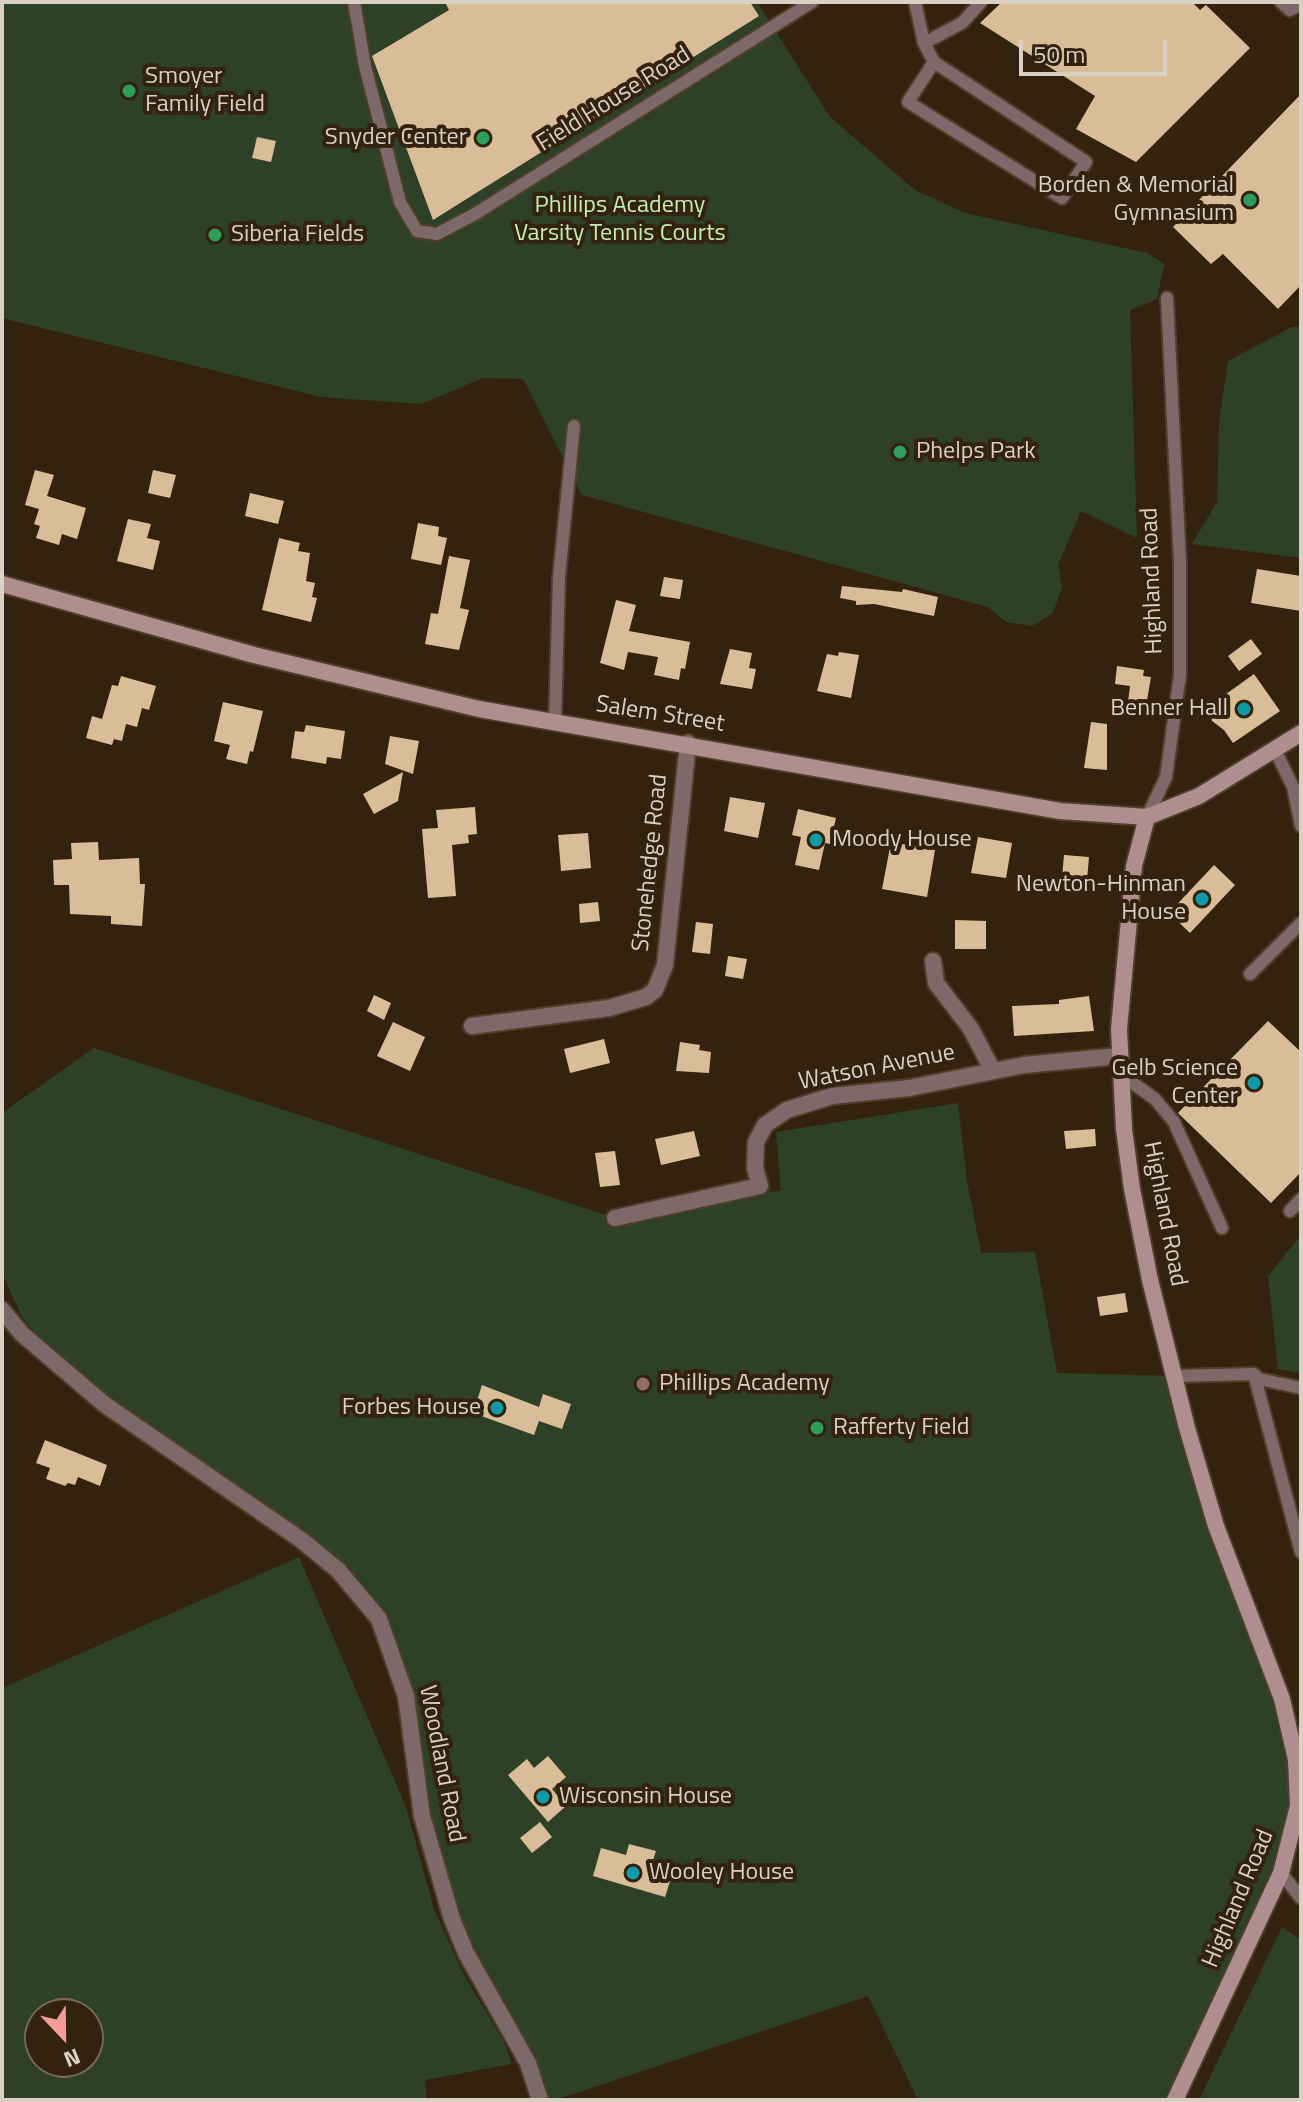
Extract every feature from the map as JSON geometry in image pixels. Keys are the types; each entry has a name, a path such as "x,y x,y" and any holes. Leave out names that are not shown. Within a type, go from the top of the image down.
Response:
{"street":[{"name":"Salem Street","path":"2,584 254,655 479,709 688,743 1060,811 1147,817 1199,796 1276,752 1301,733"},
{"name":"Stonehedge Road","path":"472,1026 609,1008 646,997 655,990 665,965 688,743"},
{"name":"Highland Road","path":"1147,817 1134,866 1118,1056 1132,1189 1174,1376 1216,1526 1296,1736 1298,1806 1281,1873 1175,2100"},
{"path":"933,961 936,983 971,1029 993,1071"},
{"name":"Watson Avenue","path":"615,1218 760,1186 755,1168 756,1142 765,1125 787,1110 832,1096 909,1088 993,1071 1118,1056"},
{"name":"Woodland Road","path":"2,1310 22,1334 104,1404 300,1539 338,1570 379,1619 406,1696 422,1816 452,1919 466,1953 528,2063 540,2100"}],"lane":[{"name":"Field House Road","path":"354,2 365,66 400,202 417,231 437,234 456,226 812,2"},
{"path":"915,2 924,43 934,62 1086,162 1062,198 908,102 934,62"},
{"path":"924,43 962,23 981,2"},
{"path":"1281,2 1290,10 1301,4"},
{"name":"Highland Road","path":"1147,817 1166,777 1180,675 1180,563 1167,298"},
{"path":"555,722 559,577 574,426"},
{"path":"1276,752 1293,787 1301,826"},
{"path":"1250,974 1301,923"},
{"path":"1120,1074 1155,1099 1174,1122 1222,1228"},
{"path":"1290,1211 1301,1199"},
{"path":"1254,1374 1301,1552"},
{"path":"1174,1376 1254,1374 1259,1379 1301,1388"},
{"path":"1281,1873 1301,1898"}],"green space":[{"name":"Phillips Academy Varsity Tennis Courts","path":"2,2 757,2 830,117 915,190 965,213 1147,253 1164,264 1157,299 1130,310 1137,538 1081,511 1058,565 1062,587 1053,613 1032,626 1006,622 988,607 582,495 523,379 483,378 421,404 321,397 2,318"},
{"path":"1292,327 1301,327 1301,558 1192,544 1217,502 1219,423 1228,361"},
{"name":"Phillips Academy","path":"94,1048 615,1218 723,1194 781,1191 776,1132 958,1103 967,1181 981,1253 1035,1252 1057,1373 1174,1376 1296,1760 1294,1831 1175,2100 918,2100 868,1996 555,2100 540,2100 446,1899 406,1696 379,1619 338,1570 73,1378 22,1317 2,1273 2,1113"},
{"path":"1301,1235 1301,1373 1278,1369 1268,1276"},
{"path":"299,1557 406,1807 434,1909 464,1975 504,2042 512,2064 425,2080 427,2100 2,2100 2,1688"},
{"path":"1282,1927 1301,1940 1301,2100 1199,2100"}],"building":[{"name":"Snyder Center","path":"445,2 750,2 759,16 433,220 372,56 449,10"},
{"path":"1002,2 1192,2 1200,10 1206,5 1250,48 1136,162 1076,129 1095,96 980,23"},
{"name":"Borden & Memorial Gymnasium","path":"1301,94 1301,285 1278,309 1223,254 1211,264 1173,227"},
{"path":"257,137 276,141 271,162 252,158"},
{"path":"35,470 54,475 47,496 86,508 77,539 62,534 59,545 36,538 40,526 34,524 39,509 25,505"},
{"path":"153,470 176,475 170,498 148,493"},
{"path":"250,493 284,501 278,524 245,516"},
{"path":"128,519 151,524 147,538 160,541 153,570 117,561"},
{"path":"418,523 439,527 438,536 447,538 441,565 411,559"},
{"path":"279,538 300,543 298,551 310,553 306,581 315,583 312,597 317,598 311,622 262,610"},
{"path":"449,556 470,560 460,608 469,610 459,650 425,644 431,613 438,614"},
{"path":"1257,569 1301,576 1301,611 1251,603"},
{"path":"664,577 683,580 680,599 660,596"},
{"path":"842,586 902,592 903,589 938,597 934,616 874,604 856,605 856,601 840,598"},
{"path":"616,600 636,605 629,631 690,642 685,669 681,668 679,680 654,675 658,657 628,652 624,670 600,663"},
{"path":"1251,639 1262,654 1239,671 1228,656"},
{"path":"730,649 752,653 749,668 756,669 752,689 720,684"},
{"path":"839,652 859,655 851,698 817,691 827,654 838,656"},
{"path":"1117,666 1144,670 1143,676 1151,677 1145,712 1127,710 1130,686 1115,684"},
{"name":"Benner Hall","path":"1254,674 1280,711 1233,743 1224,730 1212,721 1208,707"},
{"path":"121,676 156,686 149,710 142,708 137,727 126,724 122,741 114,739 112,745 86,738 92,716 102,719 112,685 118,686"},
{"path":"223,702 263,711 247,764 226,759 230,745 214,741"},
{"path":"1091,722 1107,724 1107,770 1084,768"},
{"path":"306,725 345,731 341,759 327,757 326,764 291,758 295,731 304,732"},
{"path":"390,736 419,741 413,774 385,764"},
{"path":"403,772 398,801 374,814 363,794"},
{"path":"730,797 765,803 758,838 724,831"},
{"path":"475,807 477,834 468,835 469,843 452,845 456,896 428,898 422,829 438,828 436,810"},
{"name":"Moody House","path":"798,809 836,818 830,844 825,843 819,870 795,865 801,837 792,835"},
{"path":"588,833 591,868 561,871 558,835"},
{"path":"978,837 1012,843 1006,878 971,873"},
{"path":"98,842 99,860 139,858 140,884 145,884 142,926 111,924 111,916 70,914 69,885 54,885 53,860 72,859 71,843"},
{"path":"891,842 935,850 927,897 882,889"},
{"path":"1064,855 1089,857 1086,891 1061,889"},
{"name":"Newton-Hinman House","path":"1214,865 1235,885 1190,933 1169,913"},
{"path":"598,902 600,921 580,923 579,904"},
{"path":"955,920 986,921 986,949 955,949"},
{"path":"696,922 713,924 710,954 692,952"},
{"path":"728,956 747,959 743,979 725,976"},
{"path":"374,995 391,1003 384,1020 367,1011"},
{"path":"1089,996 1094,1031 1014,1036 1012,1006 1059,1004 1059,1000"},
{"name":"Gelb Science Center","path":"1268,1021 1301,1052 1301,1172 1271,1203 1178,1113"},
{"path":"393,1022 425,1037 410,1071 377,1056"},
{"path":"604,1039 610,1063 570,1073 564,1049"},
{"path":"680,1042 700,1045 699,1050 711,1052 709,1073 676,1071"},
{"path":"1095,1129 1096,1146 1066,1149 1064,1131"},
{"path":"694,1131 700,1156 661,1165 655,1139"},
{"path":"615,1151 620,1185 600,1187 595,1153"},
{"path":"1125,1293 1128,1312 1100,1316 1097,1297"},
{"name":"Forbes House","path":"482,1385 539,1407 543,1394 571,1404 562,1429 539,1421 534,1435 473,1413"},
{"path":"45,1440 107,1465 100,1486 78,1477 75,1485 68,1483 65,1486 46,1479 50,1468 36,1463"},
{"name":"Wisconsin House","path":"548,1756 566,1777 552,1789 566,1806 548,1822 508,1775 527,1759 534,1768"},
{"path":"540,1822 552,1837 532,1853 520,1838"},
{"name":"Wooley House","path":"629,1844 656,1851 652,1863 674,1869 665,1897 593,1876 601,1848 626,1855"}],"place":[{"name":"Smoyer Family Field","path":"129,91"},
{"name":"Snyder Center","path":"483,138"},
{"name":"Borden & Memorial Gymnasium","path":"1250,200"},
{"name":"Siberia Fields","path":"215,235"},
{"name":"Phelps Park","path":"900,452"},
{"name":"Benner Hall","path":"1244,709"},
{"name":"Moody House","path":"816,840"},
{"name":"Newton-Hinman House","path":"1202,899"},
{"name":"Gelb Science Center","path":"1254,1083"},
{"name":"Phillips Academy","path":"643,1384"},
{"name":"Forbes House","path":"497,1408"},
{"name":"Rafferty Field","path":"817,1428"},
{"name":"Wisconsin House","path":"543,1797"},
{"name":"Wooley House","path":"633,1873"}]}
